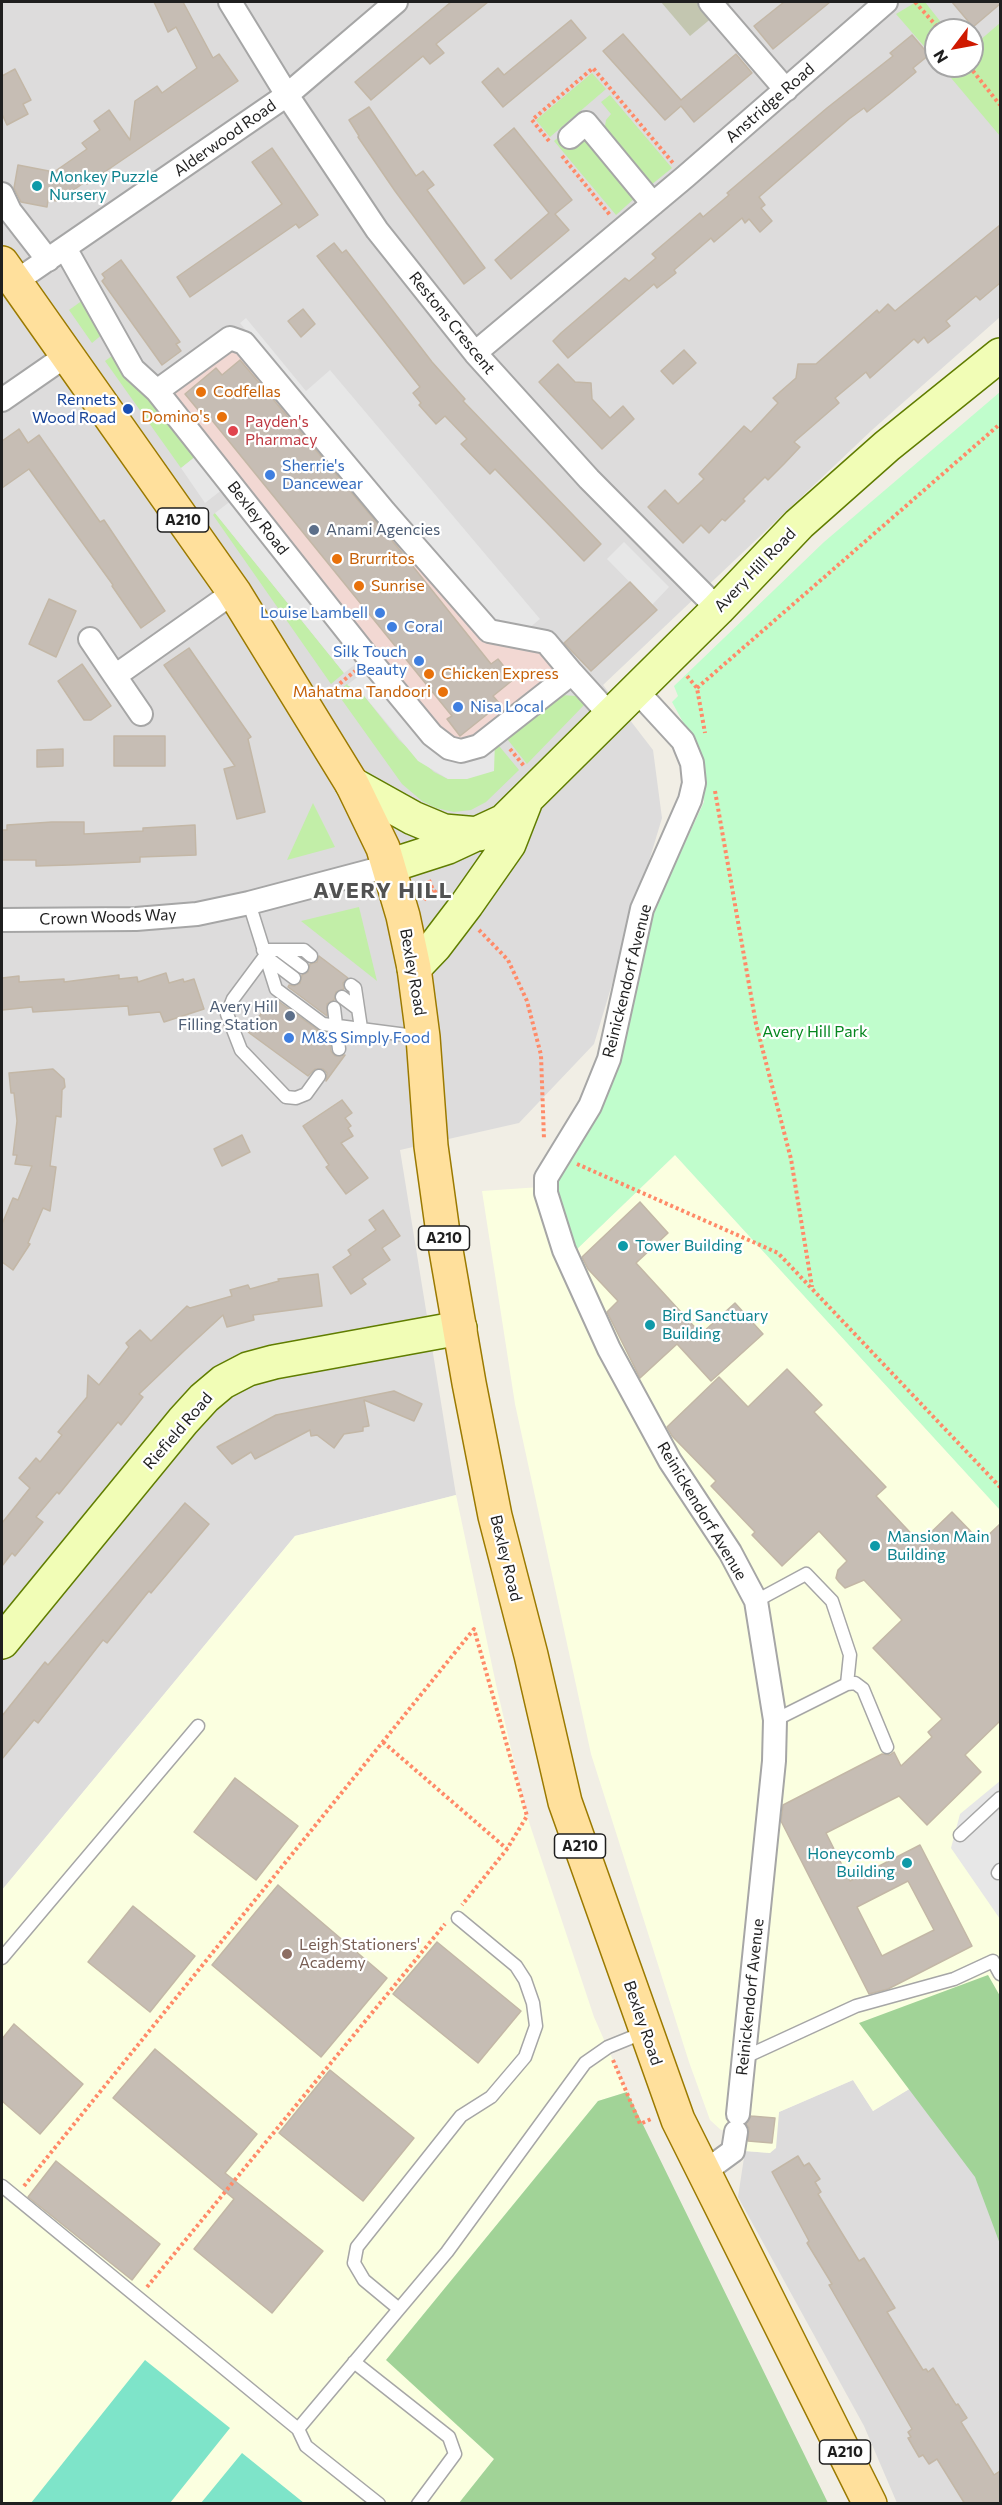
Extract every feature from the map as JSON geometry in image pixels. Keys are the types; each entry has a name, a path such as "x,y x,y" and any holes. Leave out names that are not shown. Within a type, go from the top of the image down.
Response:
{"main road":[{"name":"Bexley Road","path":"8,273 234,592 352,784 376,831 404,862 403,916 414,968 423,1037 431,1146 443,1233 495,1516 531,1655 565,1802 673,2107 703,2173 870,2504"},
{"name":"Avery Hill Road","path":"404,862 479,834 504,821 718,609 799,524 887,446 1000,354"},
{"path":"352,784 413,818 444,831 479,834"},
{"name":"Avery Hill Road","path":"414,968 460,913 509,844 533,794"},
{"name":"Riefield Road","path":"2,1642 183,1421 204,1398 223,1382 248,1369 274,1362 460,1328"}],"street":[{"name":"Restons Crescent","path":"230,2 287,95 377,230 475,353 589,479 718,609"},
{"name":"Alderwood Road","path":"8,273 56,254 287,95 396,2"},
{"path":"710,2 786,90"},
{"name":"Anstridge Road","path":"475,353 653,204 886,2"},
{"path":"585,124 653,204"},
{"name":"Bexley Road","path":"2,194 10,211 56,254 133,369 157,391 432,735 449,748 462,751 479,746 572,672"},
{"path":"157,391 230,338 244,343 385,512 489,631 546,642 610,715"},
{"path":"2,400 67,355"},
{"path":"115,676 234,592"},
{"path":"90,639 141,714"},
{"name":"Reinickendorf Avenue","path":"636,690 683,741 692,763 694,783 690,800 642,909 609,1059 590,1106 546,1178 546,1193 564,1250 609,1349 670,1461 730,1552 756,1601 775,1720 774,1761 733,2151 703,2173"},
{"name":"Crown Woods Way","path":"2,920 136,919 196,914 249,903 404,862"}],"lane":[{"path":"249,903 276,989 323,1024 423,1037"},
{"path":"279,950 302,967"},
{"path":"311,956 304,950 279,950 264,953 233,999 227,1014 241,1050 286,1098 296,1098 306,1094 319,1076"},
{"path":"264,953 294,978"},
{"path":"351,985 355,988 361,1028"},
{"path":"342,997 358,1009"},
{"path":"334,1008 339,1049"},
{"path":"756,1601 806,1574 832,1601 850,1655 847,1684"},
{"path":"775,1720 847,1684 855,1683 863,1689 887,1747"},
{"path":"2,1958 198,1726"},
{"path":"960,1835 1000,1798"},
{"path":"399,2309 364,2280 354,2263 357,2247 462,2116 490,2097 525,2057 536,2026 533,2003 525,1980 516,1966 453,1918"},
{"path":"743,2058 856,2006 954,1979 997,1960 1000,1974"},
{"path":"298,2429 447,2252 585,2063 608,2047 646,2032"},
{"path":"2,2186 298,2429 306,2446 379,2504"},
{"path":"354,2362 449,2437 455,2454 418,2504"}],"path":[{"path":"915,2 929,18"},
{"path":"979,78 1000,105"},
{"path":"705,734 697,688 1000,424"},
{"path":"307,710 370,660"},
{"path":"496,732 533,794"},
{"path":"713,780 756,1023 792,1159 812,1287"},
{"path":"404,862 508,960 527,1001 541,1055 546,1178"},
{"path":"560,1156 778,1253 1000,1486"},
{"path":"15,2198 474,1629 527,1816 507,1849 453,1918 139,2297"},
{"path":"383,1742 507,1849"},
{"path":"606,2063 612,2059 640,2124 650,2120"}],"shaded area":[{"path":"2,2 1000,2 1000,317 872,430 603,685 653,750 662,818 594,1044 519,1123 400,1150 456,1495 295,1536 2,1890"},
{"path":"661,2 731,2 690,36"},
{"path":"246,318 306,391 330,370 540,619 528,629 494,626 387,508 240,323"},
{"path":"245,330 485,634 546,642 572,673 496,732 449,748 157,391"},
{"path":"196,456 223,489 205,503 181,468"},
{"path":"232,500 361,660 344,673 215,513"},
{"path":"624,542 669,587 652,605 607,559"},
{"path":"368,669 425,740 495,741 494,771 467,779 448,779 418,761 361,692 347,685"},
{"path":"675,1155 1000,1510 1000,2182 936,2073 873,2111 853,2080 779,2112 776,2148 770,2153 745,2151 747,2133 721,2130 710,2120 689,2062 591,1754 515,1404 482,1191 555,1186 576,1250"},
{"name":"Leigh Stationers' Academy","path":"456,1495 497,1689 527,1816 594,2017 627,2092 598,2101 387,2359 494,2459 459,2503 2,2504 2,1890 295,1536"},
{"path":"1000,1781 1000,1919 951,1848 960,1814"},
{"path":"936,2072 1000,2182 1000,2503 897,2503 864,2426 738,2197 745,2151 770,2153 779,2112 853,2080 873,2111"}],"green space":[{"path":"916,2 925,2 938,18 924,18 924,46 896,14"},
{"path":"1000,23 1000,136 951,78 984,78 984,37"},
{"path":"592,73 606,89 550,137 536,120"},
{"path":"610,95 672,168 651,185 604,132 606,120 611,114 601,102"},
{"path":"562,134 587,140 636,197 616,215 554,141"},
{"path":"83,300 104,333 92,343 69,310"},
{"path":"116,353 196,456 181,468 105,361"},
{"name":"Avery Hill Park","path":"1000,392 1000,1510 675,1155 575,1251 555,1186 650,918 704,802 696,746 672,702 678,696 674,686 824,542"},
{"path":"215,513 344,673 331,684 213,515"},
{"path":"347,684 361,692 399,740 434,772 448,779 467,779 495,741 519,770 486,802 471,810 454,812 436,808 422,801 402,784 337,693"},
{"path":"562,695 576,696 585,704 527,764 504,735 551,698"},
{"path":"313,803 335,847 287,860"},
{"path":"359,907 377,981 301,921"},
{"path":"988,1975 1000,1996 1000,2244 975,2177 859,2023"},
{"path":"627,2092 828,2503 459,2503 494,2459 386,2360 598,2101"},
{"path":"145,2360 230,2428 170,2503 31,2503"},
{"path":"242,2453 304,2503 201,2503"}],"building":[{"path":"154,2 183,2 213,58 219,54 238,81 87,184 85,182 58,201 48,200 47,207 21,202 14,188 18,165 54,172 87,149 82,143 100,130 94,121 109,110 130,140 135,101 157,86 162,93 197,68 176,27 168,32"},
{"path":"451,2 488,2 436,44 444,53 430,64 423,56 371,100 355,82"},
{"path":"784,2 830,2 773,49 754,26"},
{"path":"952,2 1000,2 984,18 965,18"},
{"path":"571,20 586,38 503,107 482,82 498,68 504,75"},
{"path":"623,34 681,100 736,54 752,73 694,122 681,106 665,120 603,51"},
{"path":"912,35 924,49 924,59 913,68 916,72 867,112 864,108 849,119 759,197 765,205 761,208 772,221 760,232 749,219 745,223 742,218 714,242 711,238 674,270 676,273 657,288 654,284 568,358 553,341 561,333 625,278 629,281 656,258 652,254 700,213 703,217 729,195 727,193 827,108 893,56 890,53"},
{"path":"15,69 31,100 23,104 28,114 7,125 2,114 2,76"},
{"path":"369,107 416,176 423,171 434,185 427,190 485,268 464,284 358,137 349,120"},
{"path":"514,128 572,200 555,214 569,230 511,279 495,260 549,213 494,145"},
{"path":"272,148 318,215 299,228 296,224 190,297 177,277 282,204 252,162"},
{"path":"1000,225 1000,283 980,300 976,296 946,321 950,326 928,343 924,337 918,343 914,339 870,378 866,372 835,398 839,403 794,442 800,447 768,480 765,477 725,521 722,519 709,533 701,525 683,543 648,507 665,490 678,504 704,479 699,474 744,426 751,432 778,403 773,398 796,378 798,364 816,364 877,310 879,313 888,304 895,311"},
{"path":"334,243 342,253 346,250 432,362 465,399 463,401 601,544 584,561 495,469 490,474 461,444 467,439 445,416 436,424 419,405 421,403 413,393 420,387 317,256"},
{"path":"121,260 180,342 176,344 181,351 162,365 102,281 105,278 102,274"},
{"path":"303,309 315,324 301,337 288,321"},
{"path":"684,350 696,363 673,384 661,371"},
{"path":"240,360 399,549 491,664 498,659 514,679 493,696 500,704 460,736 447,719 452,716 202,408 199,411 185,394 216,368 222,375"},
{"path":"558,364 575,382 591,383 592,399 610,418 623,406 634,419 602,449 539,382"},
{"path":"19,429 28,443 39,435 100,522 104,520 165,611 141,628 113,585 29,469 2,488 2,441"},
{"path":"630,582 657,610 591,671 564,643"},
{"path":"49,599 76,611 56,657 29,644"},
{"path":"189,648 251,737 248,739 265,812 237,819 224,769 235,766 164,665"},
{"path":"82,664 111,706 91,720 84,720 58,681"},
{"path":"114,736 165,736 165,766 114,766"},
{"path":"63,749 63,766 37,767 37,750"},
{"path":"84,822 84,834 195,825 196,855 140,857 140,862 36,866 36,860 2,860 2,830 7,830 7,825"},
{"path":"319,956 348,978 343,983 344,989 336,992 334,1000 327,1004 327,1016 288,987 300,983 302,975 308,972 310,964 317,962"},
{"path":"166,973 169,983 194,979 204,1009 164,1022 160,1012 129,1015 128,1006 33,1012 32,1007 2,1010 2,978 19,976 19,982 64,979 64,982 119,975 119,979 137,977 138,982"},
{"name":"M&S Simply Food","path":"271,1000 275,1004 278,1001 318,1030 316,1033 330,1043 331,1051 335,1056 345,1055 326,1081 327,1073 323,1069 315,1069 308,1076 248,1032"},
{"path":"53,1069 64,1079 65,1087 62,1090 61,1117 56,1116 50,1166 56,1167 50,1211 43,1208 28,1243 30,1244 13,1270 2,1262 2,1224 13,1198 18,1200 32,1166 15,1164 17,1155 13,1155 17,1121 9,1073"},
{"path":"342,1100 352,1113 345,1118 351,1126 348,1128 353,1136 341,1143 368,1178 346,1194 326,1167 329,1165 303,1126"},
{"path":"242,1135 250,1152 222,1166 214,1149"},
{"name":"Bird Sanctuary Building","path":"640,1202 668,1233 636,1263 701,1334 735,1303 763,1334 711,1381 677,1344 640,1378 607,1312 618,1301 588,1269 582,1257"},
{"path":"383,1210 400,1236 382,1248 390,1260 362,1279 366,1284 351,1294 333,1267 351,1255 348,1250 376,1230 369,1220"},
{"path":"318,1274 322,1306 253,1315 254,1320 227,1327 223,1315 185,1350 139,1394 143,1397 121,1425 118,1422 59,1494 57,1492 36,1517 43,1522 15,1556 12,1553 2,1566 2,1523 30,1488 19,1478 36,1458 40,1462 62,1435 58,1432 87,1397 88,1375 99,1385 129,1347 126,1343 140,1330 151,1341 187,1306 190,1308 232,1296 230,1290 248,1285 250,1289 279,1281 278,1279"},
{"path":"787,1369 822,1405 814,1412 886,1487 876,1496 920,1543 952,1512 981,1542 1000,1524 1000,1721 965,1755 981,1772 927,1825 899,1796 826,1833 850,1881 920,1845 972,1946 888,1989 869,1994 781,1821 783,1805 882,1754 890,1755 894,1752 901,1766 932,1737 928,1732 942,1719 873,1648 902,1620 864,1580 845,1588 839,1582 836,1578 838,1570 847,1561 819,1531 782,1566 752,1535 755,1532 711,1486 716,1481 672,1436 667,1427 719,1377 748,1407","holes":["908,1881 934,1930 882,1956 857,1907"]},
{"path":"394,1391 422,1404 414,1421 364,1400 369,1426 363,1427 363,1431 344,1434 334,1448 317,1435 311,1436 310,1430 255,1459 251,1452 232,1464 217,1447 276,1415"},
{"path":"185,1503 209,1524 151,1593 149,1591 107,1643 103,1640 38,1723 34,1720 2,1759 2,1716 45,1662 48,1665"},
{"path":"235,1778 298,1826 256,1880 194,1832"},
{"path":"278,1885 387,1978 321,2057 212,1965"},
{"path":"133,1906 195,1956 150,2012 88,1962"},
{"path":"437,1942 521,2011 478,2063 393,1994"},
{"path":"14,2024 83,2084 40,2134 2,2101 2,2039"},
{"path":"155,2049 257,2134 225,2173 323,2251 272,2313 194,2249 234,2199 113,2098"},
{"path":"330,2070 414,2138 363,2201 279,2133"},
{"path":"751,2116 775,2118 772,2143 748,2141 749,2128 746,2124"},
{"path":"798,2156 804,2166 809,2163 820,2179 815,2182 821,2192 818,2194 859,2261 864,2258 895,2308 887,2312 923,2370 926,2369 928,2372 933,2368 967,2418 961,2422 994,2475 1000,2471 1000,2504 965,2504 937,2459 929,2464 923,2455 919,2457 908,2438 911,2437 908,2432 912,2429 829,2285 832,2284 807,2243 809,2241 772,2172"},
{"path":"56,2161 160,2244 132,2280 28,2197"}],"place":[{"name":"Monkey Puzzle Nursery","path":"37,186"},
{"name":"Codfellas","path":"201,392"},
{"name":"Rennets Wood Road","path":"128,409"},
{"name":"Domino's","path":"222,417"},
{"name":"Payden's Pharmacy","path":"233,431"},
{"name":"Sherrie's Dancewear","path":"270,475"},
{"name":"Anami Agencies","path":"314,530"},
{"name":"Brurritos","path":"337,559"},
{"name":"Sunrise","path":"359,586"},
{"name":"Louise Lambell","path":"380,613"},
{"name":"Coral","path":"392,627"},
{"name":"Silk Touch Beauty","path":"419,661"},
{"name":"Chicken Express","path":"429,674"},
{"name":"Mahatma Tandoori","path":"443,692"},
{"name":"Nisa Local","path":"458,707"},
{"name":"Avery Hill Filling Station","path":"290,1016"},
{"name":"M&S Simply Food","path":"289,1038"},
{"name":"Tower Building","path":"623,1246"},
{"name":"Bird Sanctuary Building","path":"650,1325"},
{"name":"Mansion Main Building","path":"875,1546"},
{"name":"Honeycomb Building","path":"907,1863"},
{"name":"Leigh Stationers' Academy","path":"287,1954"}],"district":[{"name":"AVERY HILL","path":"383,891"}]}
